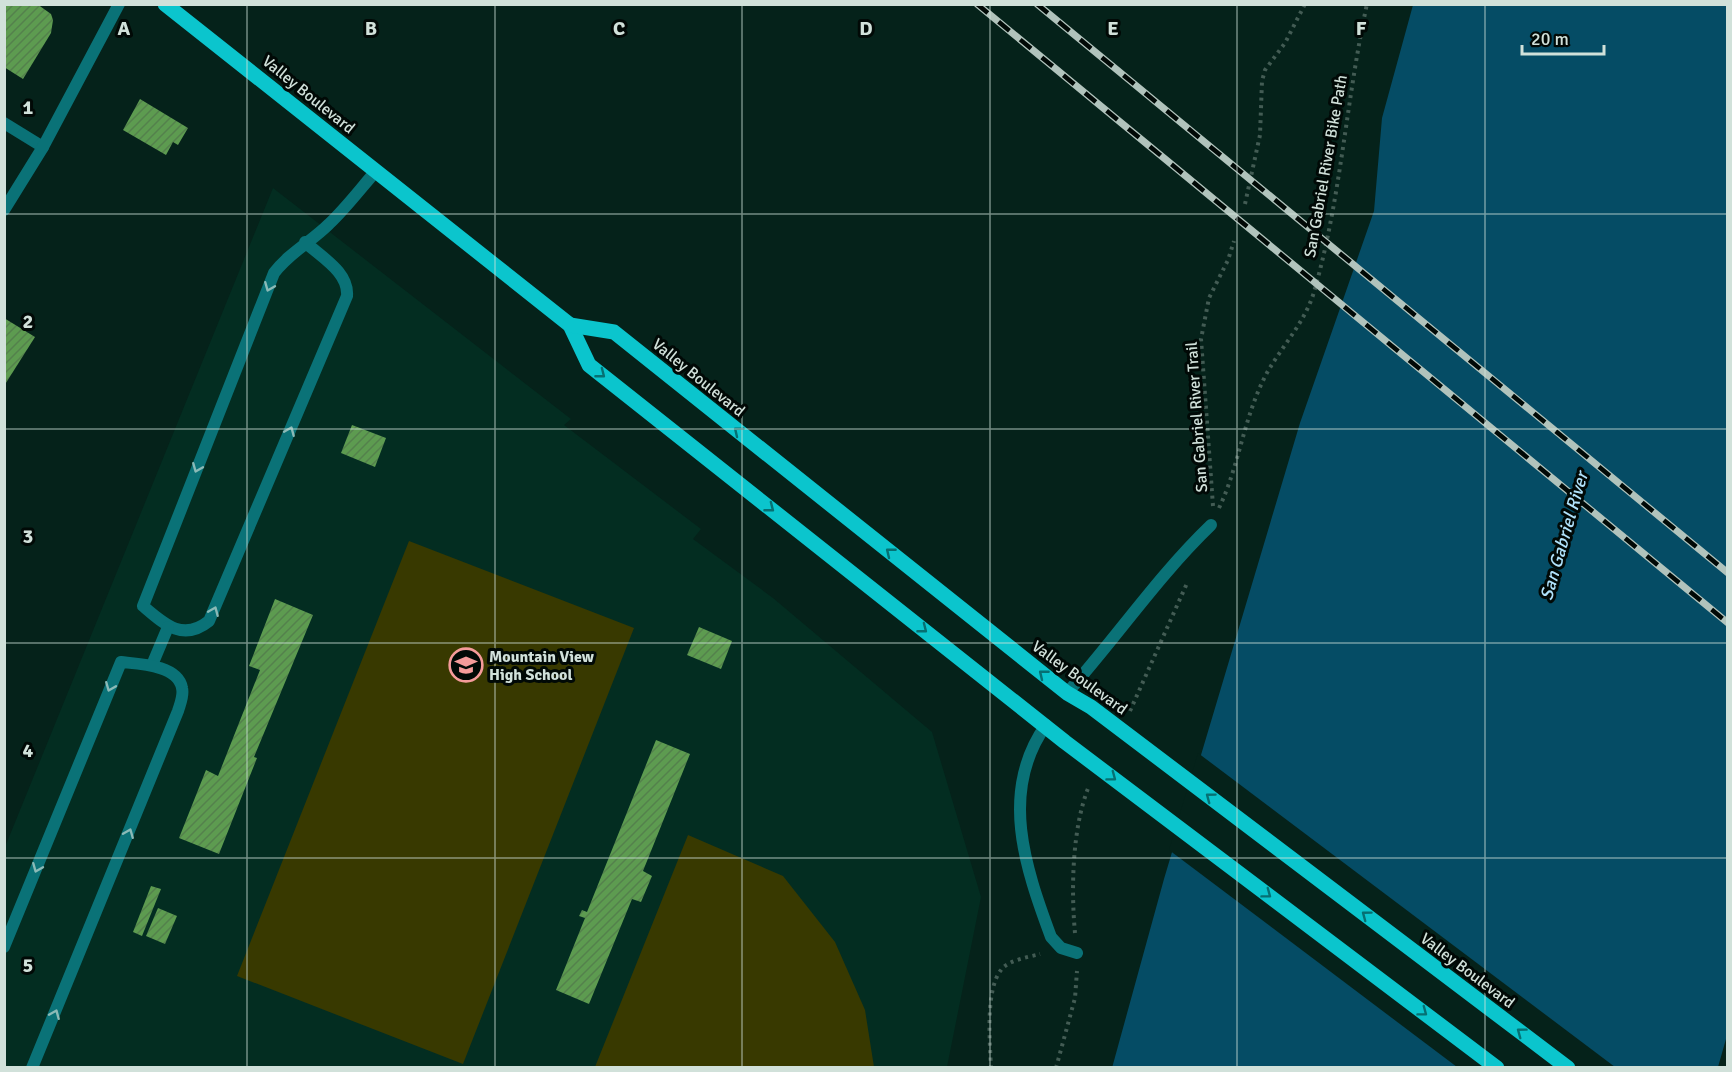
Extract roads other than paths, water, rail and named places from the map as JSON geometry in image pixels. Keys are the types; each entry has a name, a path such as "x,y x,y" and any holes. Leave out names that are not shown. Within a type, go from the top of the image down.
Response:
{"main road":[{"name":"Valley Boulevard","path":"165,4 570,326 589,365 1065,742 1497,1068"},
{"name":"Valley Boulevard","path":"570,326 614,332 1067,693 1091,707 1568,1068"}],"street":[{"path":"4,210 43,147 119,4"},
{"path":"4,123 43,147"},
{"path":"304,242 339,272 348,284 347,296 209,621 199,630 189,631 168,627 143,606 274,273 286,256 304,242 329,225 376,171"},
{"path":"1067,693 1104,652 1187,548 1211,525"},
{"path":"152,665 168,627"},
{"path":"4,947 121,662 152,665 170,674 182,685 183,692 178,711 32,1068"},
{"path":"1046,725 1026,758 1018,812 1026,858 1047,927 1054,943 1077,953"}],"water":[{"name":"San Gabriel River","path":"1413,5 1727,5 1728,1032 1718,1067 1112,1068 1164,879 1300,423 1374,211 1382,118"}],"railway":[{"path":"977,4 1728,623"},
{"path":"1037,4 1728,573"}],"place":[{"name":"Mountain View High School","path":"466,665"}]}
